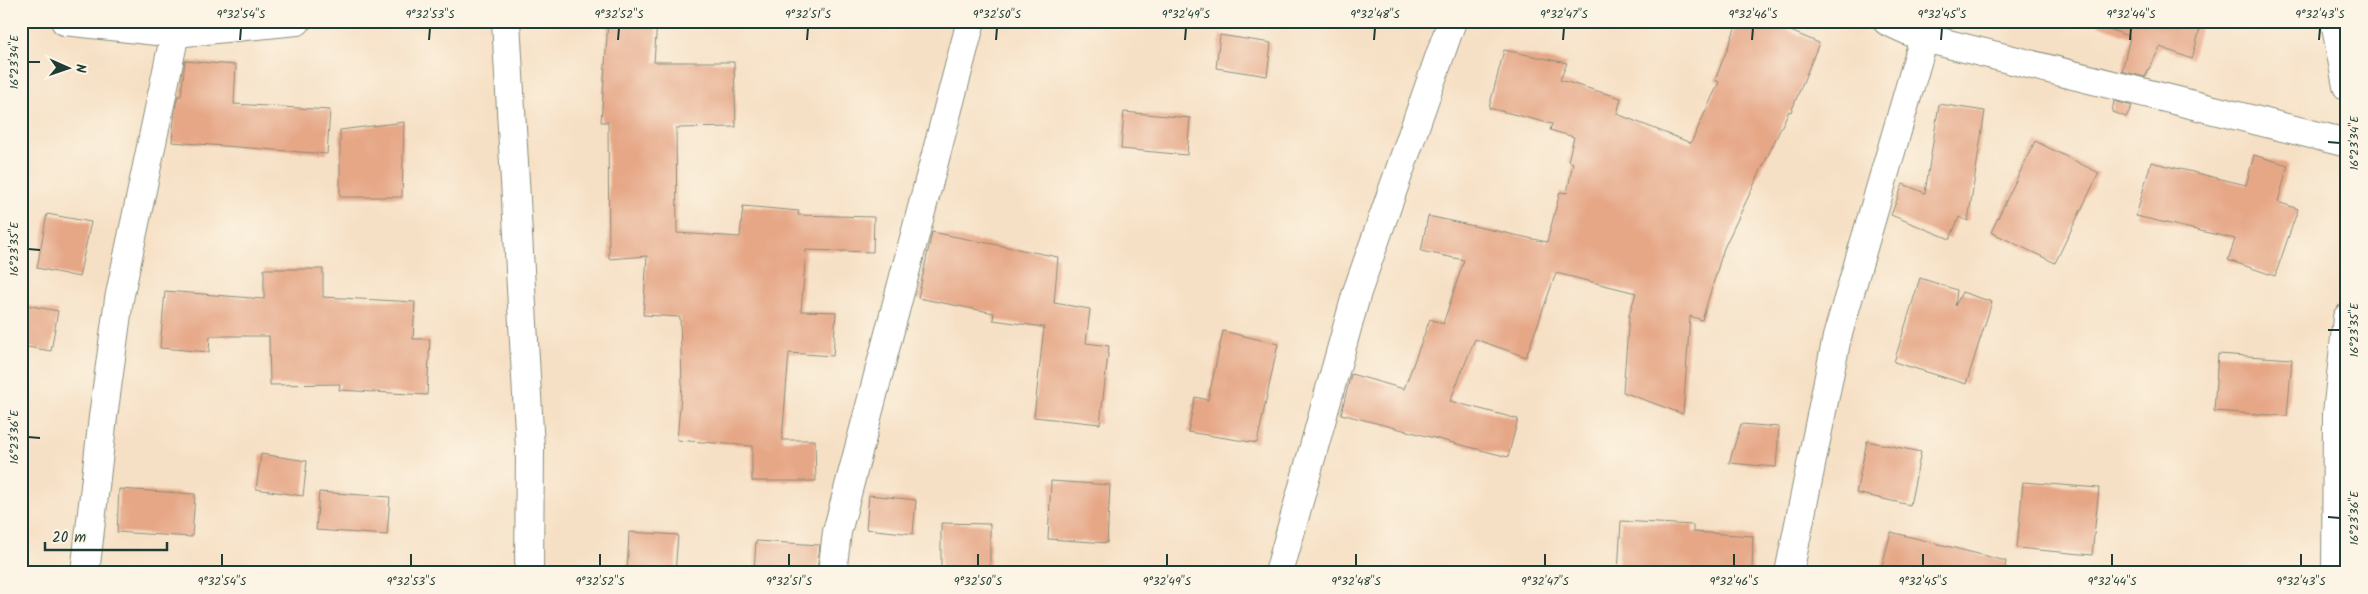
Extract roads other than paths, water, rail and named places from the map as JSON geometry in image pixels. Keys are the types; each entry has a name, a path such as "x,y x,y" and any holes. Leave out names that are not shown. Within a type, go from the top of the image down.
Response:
{"street":[{"path":"65,21 175,33 297,21"},
{"path":"506,21 530,448 529,573"},
{"path":"832,573 837,532 971,21"},
{"path":"1279,573 1357,292 1452,21"},
{"path":"1887,21 1924,38 2347,143"},
{"path":"2335,21 2347,86"},
{"path":"85,573 119,299 175,33"},
{"path":"1789,573 1837,337 1924,38"},
{"path":"2336,573 2337,414 2347,318"}]}
